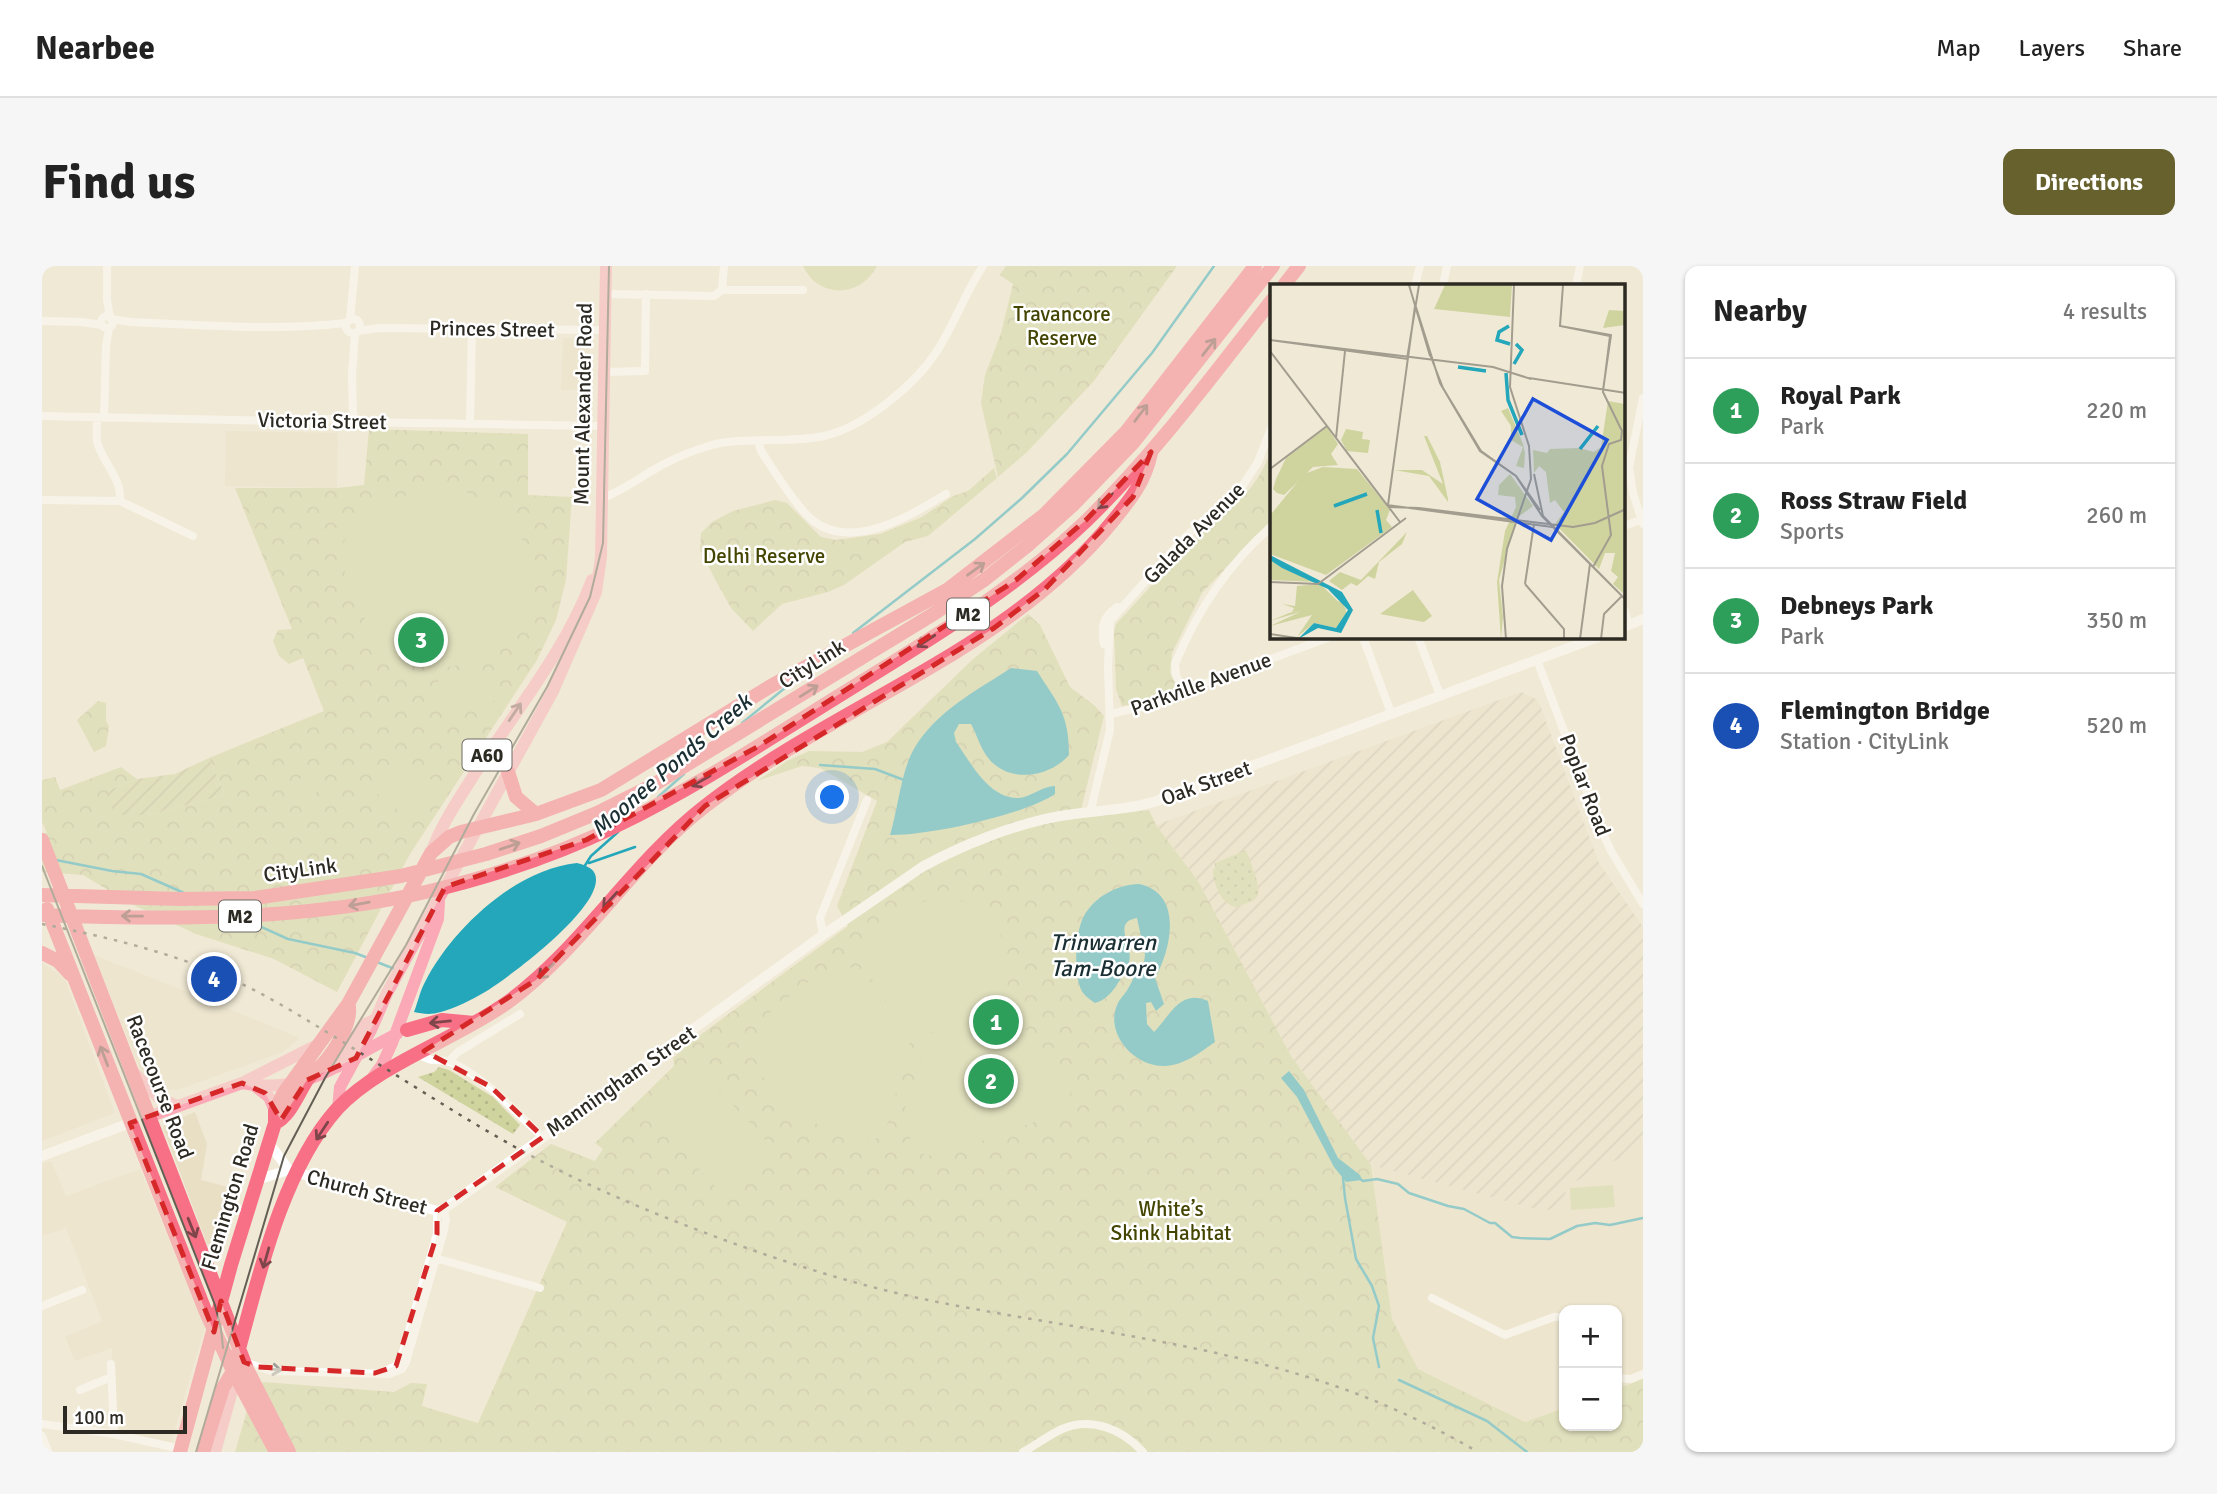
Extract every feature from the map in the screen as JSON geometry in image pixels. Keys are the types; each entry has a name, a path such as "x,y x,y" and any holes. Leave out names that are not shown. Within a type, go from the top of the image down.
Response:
{"highway":[{"path":"431,853 456,834 536,814 601,789 771,686 947,590 1044,515 1082,479 1126,432 1255,266"},
{"name":"CityLink","path":"42,895 255,898 421,872 486,855 597,813 655,784 935,613 984,580 1041,534 1103,475 1150,423 1273,266"},
{"path":"1285,284 1300,266"},
{"name":"CityLink","path":"42,915 258,915 346,906 426,892 485,876 586,840 657,805 760,746 925,642 1016,580 1086,520 1152,452 1270,303"},
{"path":"338,1109 369,1083 505,1004 544,973 640,867 705,806 784,753 994,628 1045,589 1100,536 1133,497 1148,468 1152,452"},
{"path":"508,772 516,797 536,814"},
{"name":"Racecourse Road","path":"42,841 221,1303 237,1363"},
{"name":"Mount Alexander Road","path":"363,976 431,853"},
{"name":"Racecourse Road","path":"42,895 214,1332 237,1363"},
{"path":"42,950 80,937"},
{"path":"42,950 58,961 75,980"},
{"name":"Flemington Road","path":"180,1450 275,1117 289,1084 348,1004 363,976"},
{"name":"A60","path":"311,1075 321,1066 346,1026 350,1016 348,1004"},
{"path":"401,1032 442,1020 474,1023"},
{"name":"A60","path":"275,1117 283,1119 311,1075 322,1053 320,1042"},
{"name":"A60","path":"203,1452 223,1388 237,1363 274,1228 293,1171 338,1109"},
{"path":"130,1123 148,1117"},
{"path":"237,1363 276,1452"},
{"path":"237,1363 289,1452"}],"main road":[{"name":"Mount Alexander Road","path":"376,1019 411,948 484,826 508,772 553,691 596,592 601,543 606,266"},
{"name":"Mount Alexander Road","path":"431,853 439,831 581,607 592,580 601,543"},
{"path":"537,680 553,691"},
{"path":"369,1083 401,1032 408,1000 438,919 439,898"},
{"path":"336,1069 363,1025 376,1019"},
{"name":"A60","path":"338,1109 340,1087 376,1019"},
{"path":"242,1083 256,1086 289,1084 336,1069 401,1032"},
{"path":"148,1117 242,1083 320,1042"},
{"path":"128,1066 156,1096 177,1106"},
{"path":"256,1086 269,1097 275,1117"},
{"name":"A60","path":"215,1452 237,1363"}],"street":[{"path":"107,266 106,346 97,442 116,477 121,492 120,501"},
{"path":"348,419 355,266"},
{"path":"606,294 718,295 722,290 724,266"},
{"path":"602,498 688,453 720,443 825,436 874,412 927,366 983,266"},
{"path":"1415,284 1420,266"},
{"path":"1443,284 1447,266"},
{"path":"1576,284 1580,266"},
{"path":"722,290 803,290"},
{"path":"604,372 645,372 646,294"},
{"name":"Princes Street","path":"42,321 605,330"},
{"path":"470,424 472,328"},
{"path":"1642,521 1627,466 1641,421 1643,398"},
{"name":"Victoria Street","path":"42,416 348,419 359,422 603,426"},
{"name":"Galada Avenue","path":"1090,813 1110,730 1108,666 1103,623 1108,614 1128,600 1182,539 1243,485 1258,462 1270,431"},
{"path":"758,441 761,452 805,514 814,522 830,529 850,532 883,528 912,515 946,494"},
{"path":"42,500 120,501 193,536"},
{"path":"1183,691 1176,676 1175,664 1213,589 1237,560 1270,529"},
{"path":"1627,626 1643,620"},
{"name":"Parkville Avenue","path":"1110,714 1141,707 1321,639"},
{"path":"1420,639 1440,695"},
{"name":"Oak Street","path":"823,935 922,867 957,850 1050,818 1124,809 1157,801 1593,639"},
{"path":"1364,640 1391,713"},
{"name":"Poplar Road","path":"1537,660 1601,829 1643,904"},
{"path":"823,935 820,918 867,800"},
{"name":"Manningham Street","path":"440,1210 823,935"},
{"path":"449,1061 458,1052 520,1014"},
{"path":"419,1054 428,1060 449,1061 486,1083 543,1137"},
{"path":"42,1156 130,1123"},
{"path":"257,1180 293,1171 268,1142"},
{"name":"Church Street","path":"293,1171 440,1210"},
{"path":"237,1363 269,1370 299,1372 375,1373 402,1369 446,1220 440,1210"},
{"path":"433,1258 540,1288"},
{"path":"42,1306 82,1290"},
{"path":"1432,1298 1505,1335 1559,1317"},
{"path":"111,1364 114,1434"},
{"path":"1622,1378 1631,1379 1643,1374"},
{"path":"80,1390 111,1377"},
{"path":"42,1424 114,1434 180,1450"},
{"path":"1023,1452 1062,1429 1080,1424 1104,1426 1120,1433 1143,1452"},
{"path":"42,1436 48,1452"}],"highlighted area":[{"path":"1151,452 1133,497 1045,589 994,628 705,806 536,980 424,1051 491,1087 543,1137 437,1211 437,1234 396,1366 375,1373 257,1367 244,1362 221,1301 214,1332 130,1123 242,1083 265,1093 281,1120 307,1080 356,1058 445,887 586,840 759,746 1016,580 1086,520"}],"shaded area":[{"path":"563,338 590,338 589,390 561,390"},
{"path":"226,431 338,433 337,488 225,486"},
{"path":"1521,692 1538,700 1599,863 1643,927 1643,1146 1565,1187 1566,1205 1543,1211 1371,1165 1291,1056 1198,881 1156,825"},
{"path":"94,955 300,1038 283,1052 177,1090 155,1088 141,1072"},
{"path":"42,963 62,976 66,982 115,1113 42,1141"},
{"path":"195,1112 207,1144 201,1180 232,1188 213,1245 207,1244 163,1128 164,1125"},
{"path":"1643,1146 1643,1379 1622,1387 1622,1305 1559,1305 1559,1410 1525,1422 1418,1369 1392,1319 1371,1165 1543,1211 1565,1187"},
{"path":"51,1161 66,1196 140,1169 205,1327 170,1446 115,1431 112,1348 75,1361 65,1337 102,1321 66,1228 42,1236 42,1164"}],"green space":[{"path":"803,266 877,266 861,284 840,290 819,284"},
{"name":"Travancore Reserve","path":"1006,266 1177,266 1094,381 1028,451 998,477 981,403 985,375 1001,333 1013,284 1000,275"},
{"path":"369,429 528,434 528,495 572,497 566,580 556,620 537,660 410,854 337,992 274,959 196,934 131,904 83,875 42,872 42,833 47,833 42,822 42,780 55,777 60,790 121,767 137,779 110,790 147,815 225,795 209,758 324,711 303,658 289,664 279,656 273,641 278,630 292,629 235,488 337,488 364,485"},
{"path":"1270,452 1270,521 1202,593 1172,653 1170,673 1175,682 1173,690 1141,703 1122,706 1116,689 1116,624 1183,551 1240,500 1258,478"},
{"name":"Delhi Reserve","path":"994,468 997,478 928,536 905,542 844,585 782,604 753,631 731,608 700,550 701,533 712,522 733,511 775,500 787,503 821,537 836,540 880,534 922,517 953,496 968,491"},
{"path":"461,490 502,509 524,543 537,574 529,626 484,661 434,669 401,664 385,654 374,638 345,577 343,543 360,520 392,499 422,491"},
{"name":"White’s Skink Habitat","path":"1028,614 1040,625 1070,687 1104,716 1079,818 1149,810 1156,825 1198,881 1291,1056 1371,1165 1392,1319 1418,1369 1525,1422 1559,1410 1559,1431 1622,1431 1622,1387 1643,1379 1643,1452 235,1452 248,1407 263,1382 394,1392 411,1383 427,1384 422,1406 478,1423 567,1222 495,1187 551,1144 595,1161 603,1149 595,1143 674,1066 673,1058 696,1038 848,926 837,906 877,801 820,768 802,766 757,781 787,761 809,751 862,752 887,742 972,660"},
{"path":"480,663 495,700 455,718 438,681"},
{"path":"98,701 106,703 106,721 109,726 106,746 94,752 77,720"},
{"path":"401,755 440,787 413,822 373,790"},
{"path":"209,758 225,795 147,815 116,815 107,799 110,790 137,779 175,774"},
{"path":"305,770 323,779 307,810 289,801"},
{"path":"1246,850 1257,882 1258,894 1251,901 1235,907 1225,901 1218,892 1213,869 1215,863"},
{"path":"933,899 954,899 995,911 1011,969 1005,995 912,1041 862,964 872,941 888,922 909,908"},
{"path":"838,966 862,969 910,1044 884,1135 867,1143 830,1132 788,1106 762,1076 758,1065 764,1022 772,1010 810,981"},
{"path":"1008,998 1024,1014 1019,1024 1022,1029 1034,1033 1029,1044 1033,1051 1052,1060 1066,1076 1070,1085 1067,1105 1059,1113 937,1157 915,1152 903,1114 929,1036"},
{"path":"690,1060 776,1151 726,1198 641,1107"},
{"path":"439,1067 449,1070 493,1097 520,1125 513,1134 418,1077 434,1072"},
{"path":"1613,1185 1615,1207 1571,1210 1570,1188"}],"water":[{"path":"1011,668 1037,671 1061,710 1067,729 1069,755 1061,763 1041,773 1019,775 998,767 989,759 971,724 959,724 954,733 956,742 982,778 999,793 1019,798 1055,786 1055,794 1041,802 975,823 927,832 890,835 906,767 924,734 958,702"},
{"path":"577,863 594,872 595,887 586,904 553,939 514,972 469,1001 437,1013 414,1012 423,985 437,962 469,923 488,905 531,877"},
{"name":"Trinwarren Tam-Boore","path":"1139,884 1153,889 1162,898 1170,923 1166,952 1155,978 1164,1004 1156,1011 1151,1002 1146,1003 1147,1024 1154,1032 1183,1001 1198,998 1208,1001 1215,1042 1192,1057 1173,1065 1154,1065 1133,1055 1118,1037 1115,1026 1114,1014 1118,1003 1144,962 1137,918 1125,924 1129,962 1111,992 1095,1003 1082,992 1078,980 1077,941 1084,916 1100,897 1123,887"},
{"path":"1289,1071 1304,1090 1338,1158 1360,1175 1362,1180 1346,1182 1334,1167 1297,1097 1281,1078"}],"waterway":[{"name":"Moonee Ponds Creek","path":"853,633 975,539 1067,454 1152,353 1214,266"},
{"name":"Moonee Ponds Creek","path":"742,723 791,683"},
{"path":"820,765 875,769 904,780"},
{"name":"Moonee Ponds Creek","path":"658,797 684,774"},
{"name":"Moonee Ponds Creek","path":"584,867 591,856 618,832"},
{"path":"589,863 635,847"},
{"name":"Moonee Ponds Creek","path":"56,860 141,874 184,893"},
{"name":"Moonee Ponds Creek","path":"248,921 288,939 368,958"},
{"name":"Moonee Ponds Creek","path":"377,962 397,970"},
{"path":"1343,1178 1356,1259 1372,1286 1379,1306 1373,1338 1379,1367"},
{"path":"1359,1178 1363,1181 1377,1179 1398,1184 1409,1193 1464,1209 1495,1223 1512,1237 1550,1239 1577,1226 1595,1223 1610,1225 1643,1218"},
{"path":"1399,1380 1487,1421 1527,1452"}],"tram line":[{"path":"196,1452 284,1156 325,1078 406,945 474,814 547,687 590,597 603,543 609,266"},
{"path":"42,866 215,1305 223,1348"}],"railway":[{"path":"42,924 144,948 194,964 242,984 541,1161 619,1198 727,1241 877,1288 979,1310 1186,1347 1288,1371 1392,1408 1478,1452"}],"place":[{"name":"Debneys Park","path":"421,640"},
{"name":"Flemington Bridge","path":"214,979"},
{"name":"Royal Park","path":"996,1022"},
{"name":"Ross Straw Field","path":"991,1081"}]}
